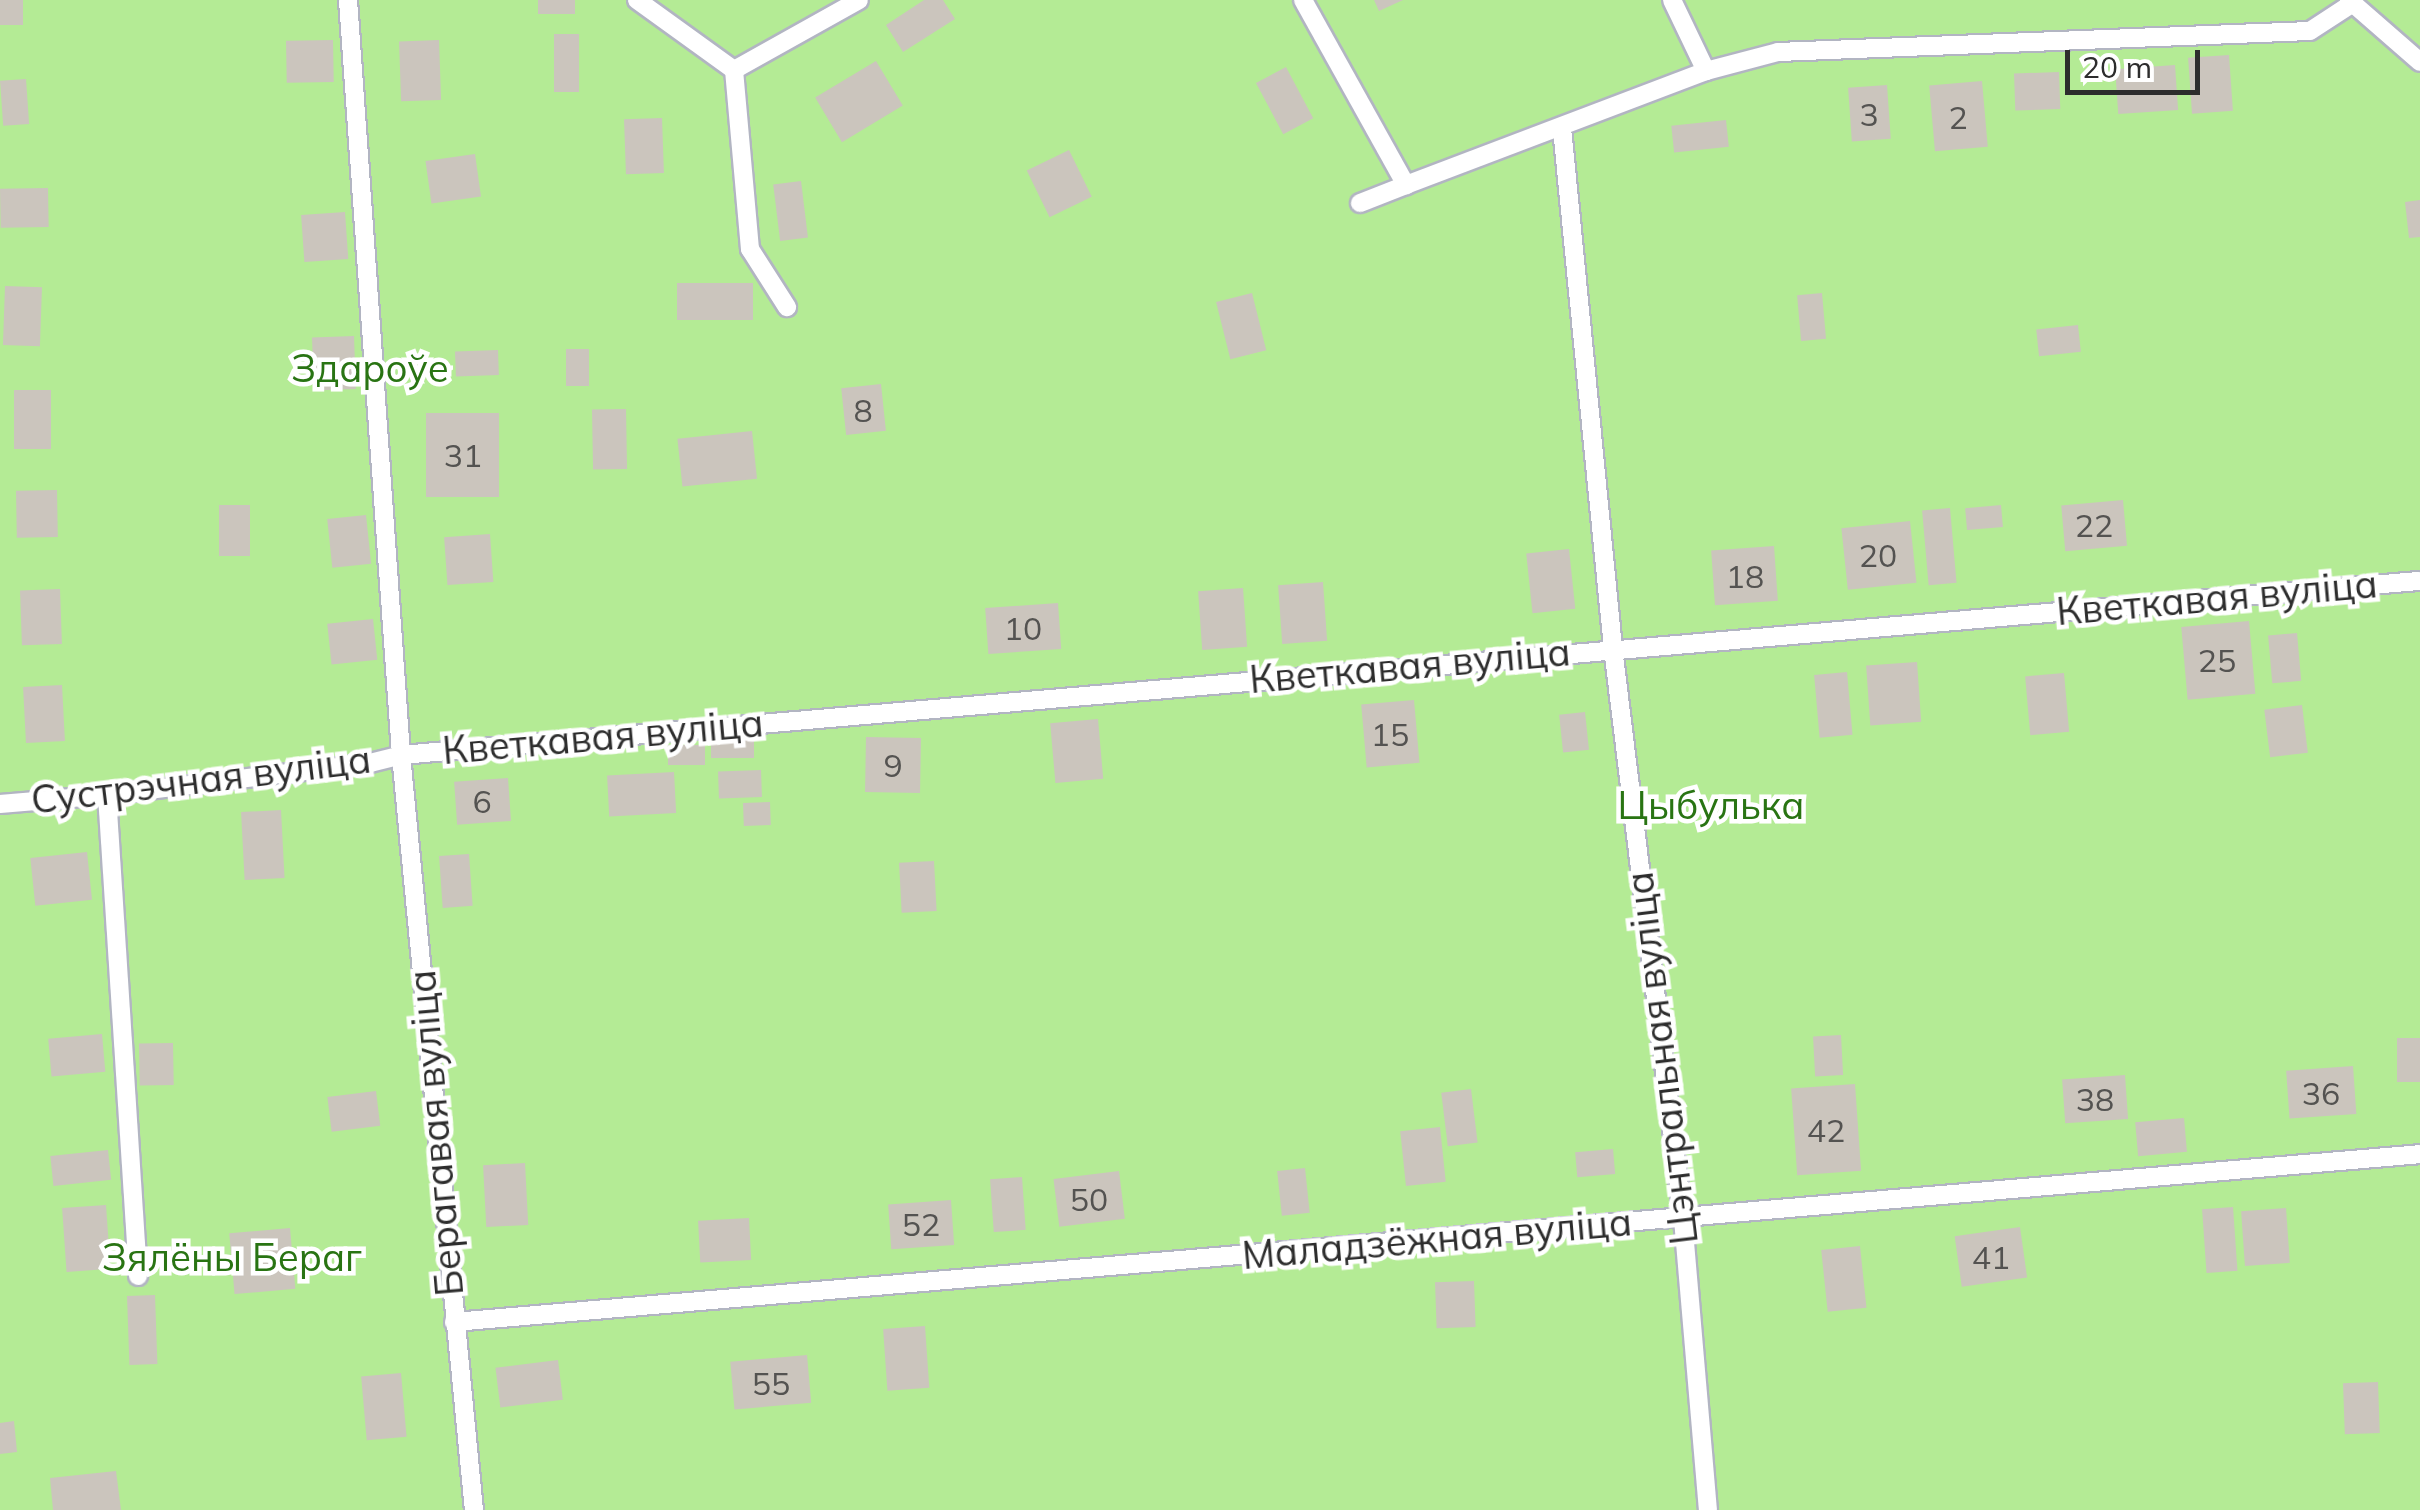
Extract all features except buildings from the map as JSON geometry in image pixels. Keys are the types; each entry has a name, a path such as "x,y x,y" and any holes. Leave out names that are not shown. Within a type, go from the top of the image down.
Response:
{"lane":[{"name":"Берагавая вуліца","path":"348,0 401,755 474,1510"},
{"path":"637,0 734,70 750,249 787,307"},
{"path":"734,70 859,0"},
{"path":"1303,0 1406,185"},
{"path":"1672,0 1706,71"},
{"path":"1360,202 1706,71 1778,52 2310,32 2350,2 2420,62"},
{"name":"Цэнтральная вуліца","path":"1562,128 1613,648 1683,1219 1708,1510"},
{"name":"Кветкавая вуліца","path":"401,755 2420,581"},
{"name":"Сустрэчная вуліца","path":"0,804 107,796 370,763 401,755"},
{"path":"107,796 138,1276"},
{"name":"Маладзёжная вуліца","path":"454,1322 2420,1154"}],"green space":[{"name":"Цыбулька","path":"0,0 2420,0 2420,1510 0,1510"}],"park label":[{"name":"Здароўе","path":"370,369"},
{"name":"Зялёны Бераг","path":"232,1258"}]}
